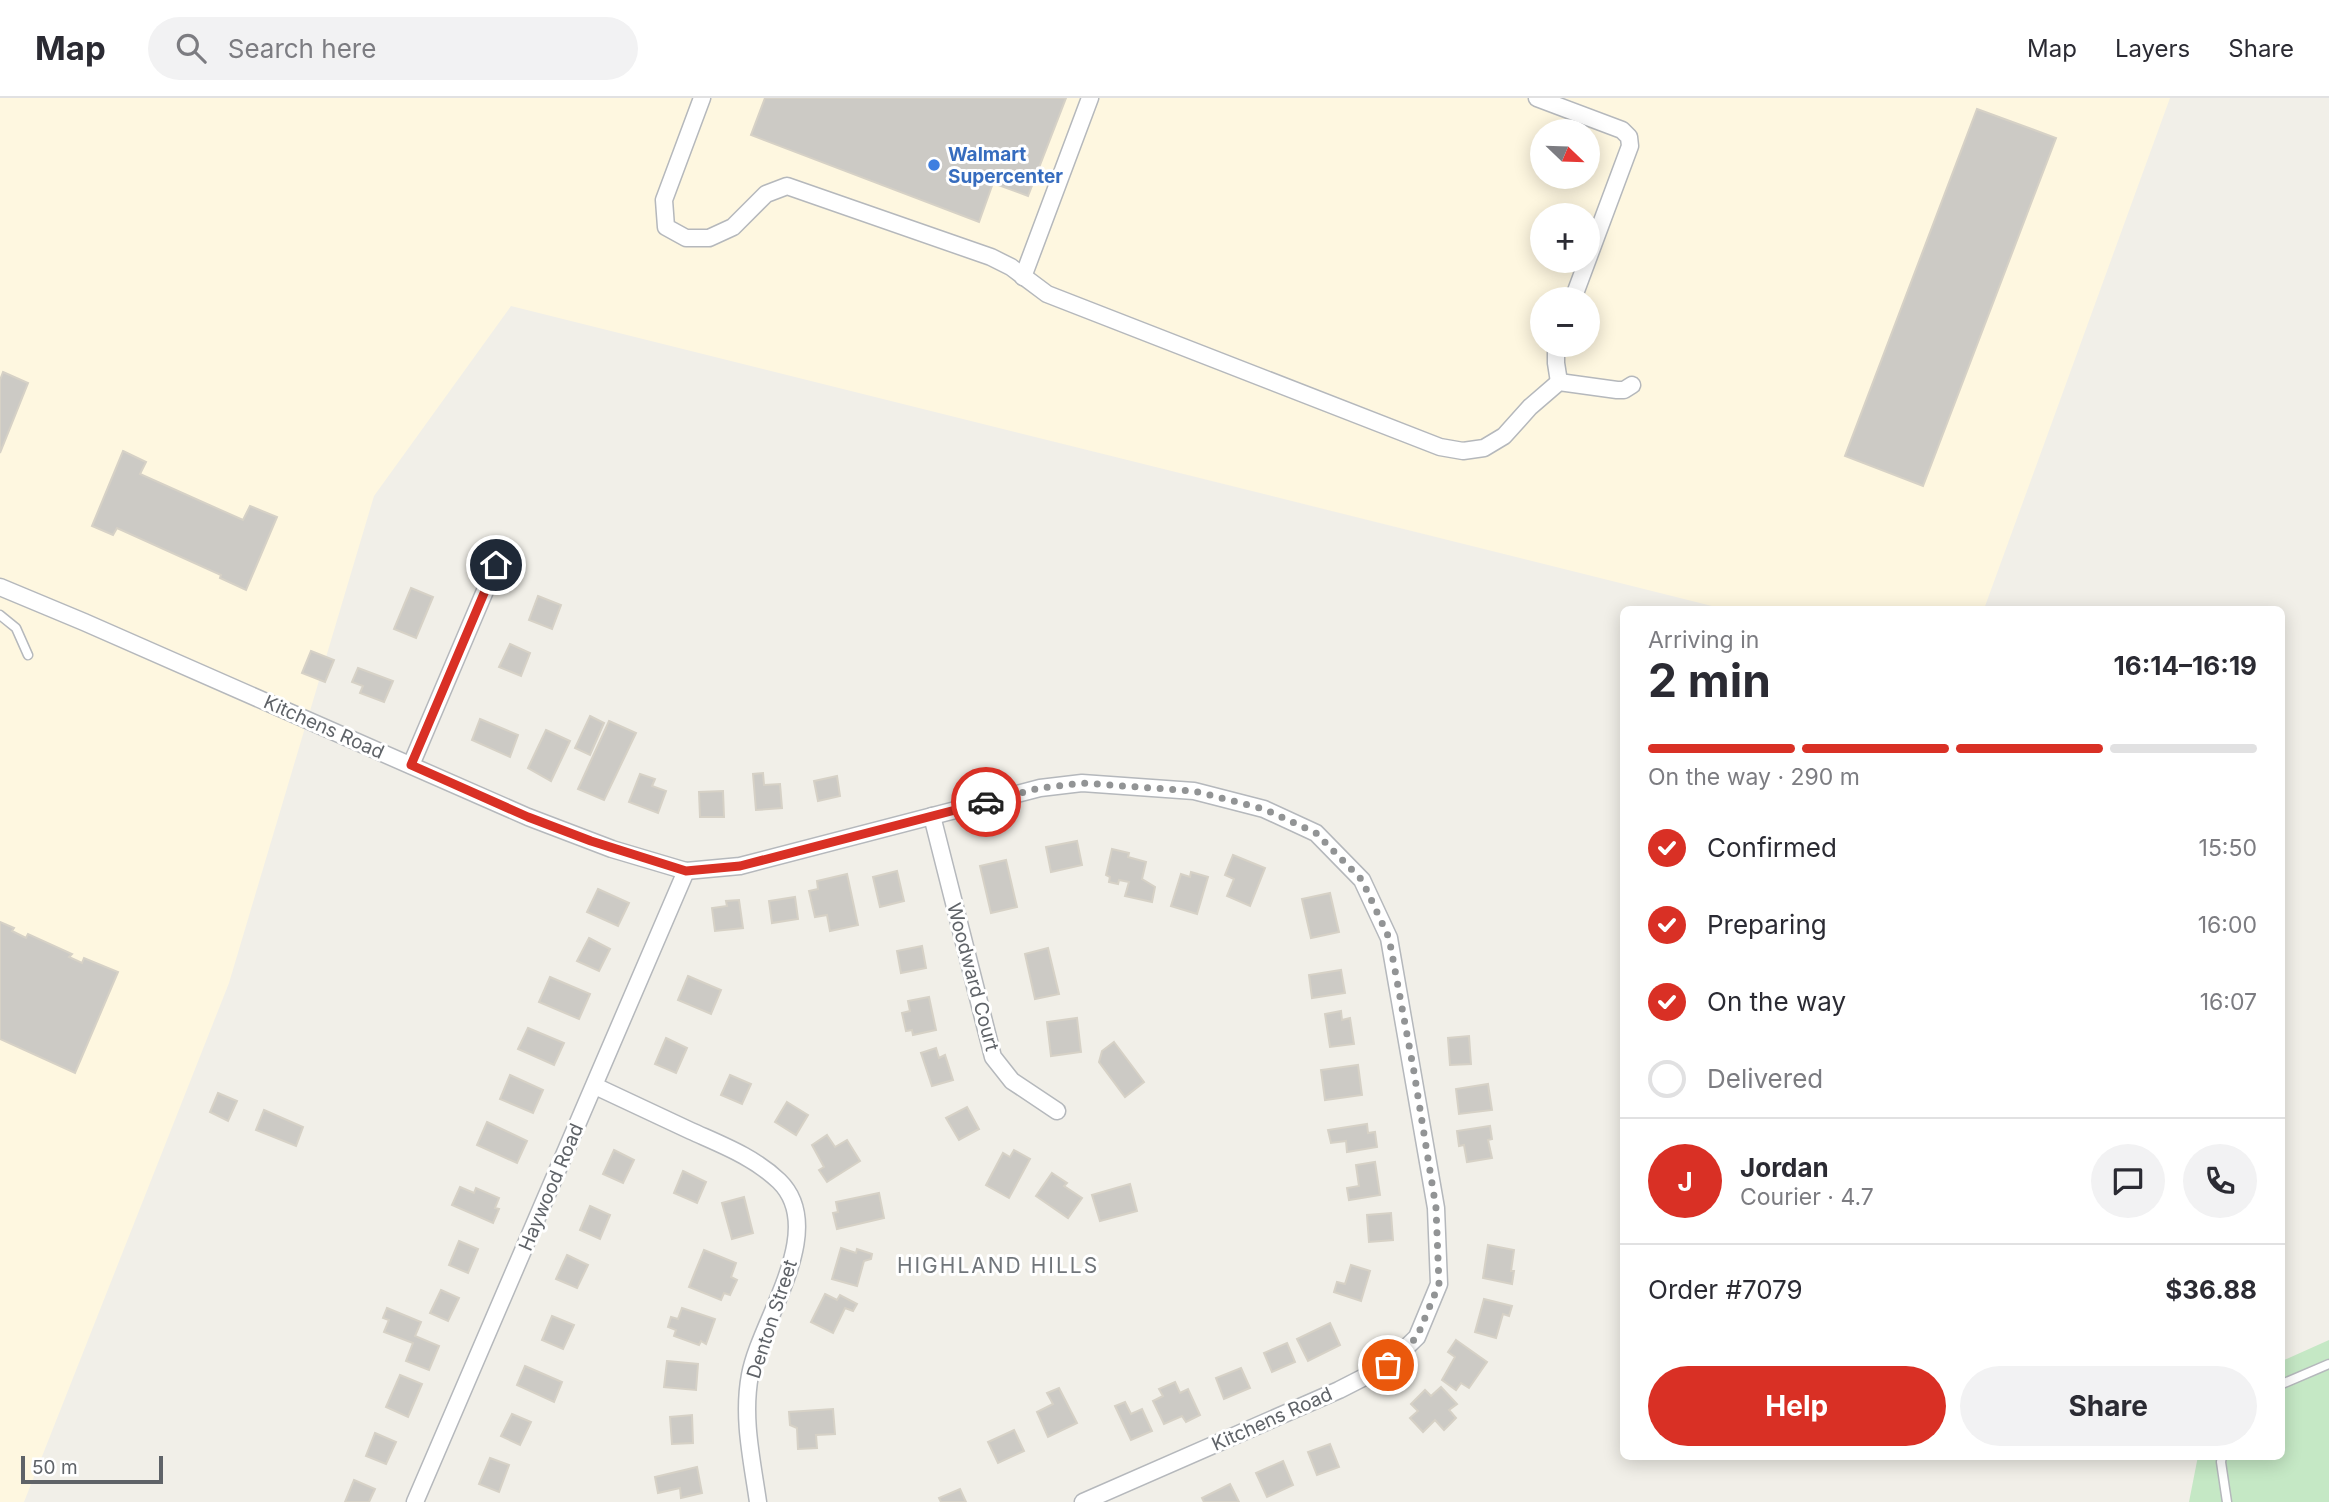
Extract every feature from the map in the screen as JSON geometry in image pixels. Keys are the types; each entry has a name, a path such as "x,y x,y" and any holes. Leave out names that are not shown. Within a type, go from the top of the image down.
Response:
{"street":[{"path":"702,98 663,200 666,227 686,238 709,239 733,227 766,194 787,186 991,257 1011,267 1047,294 1440,447 1463,451 1484,448 1504,436 1530,407 1559,382 1617,390 1624,390 1632,385"},
{"path":"1023,277 1090,98"},
{"path":"1537,98 1622,130 1629,137 1630,146 1577,287"},
{"path":"1556,357 1559,382"},
{"path":"411,765 496,565"},
{"name":"Kitchens Road","path":"0,587 576,835 612,849 686,871 740,866 1040,788 1082,783 1194,791 1264,809 1316,833 1362,880 1389,938 1436,1208 1439,1284 1417,1337 1388,1365 1339,1390 1083,1502"},
{"name":"Woodward Court","path":"932,816 993,1058 1012,1081 1057,1111"},
{"name":"Haywood Road","path":"415,1502 686,871"},
{"name":"Denton Street","path":"594,1086 751,1158 780,1182 792,1199 798,1228 792,1263 766,1324 750,1375 747,1422 758,1502"}],"lane":[{"path":"0,615 16,628 28,655"},
{"path":"2285,1383 2329,1364"},
{"path":"2221,1460 2227,1502"}],"shaded area":[{"path":"0,98 2170,98 1985,606 1712,606 511,306 374,496 229,983 24,1502 0,1502"}],"green space":[{"path":"2329,1340 2329,1502 2189,1502 2197,1460 2285,1460 2285,1360"}],"building":[{"name":"Walmart Supercenter","path":"765,98 1066,98 1028,196 993,183 979,222 751,135"},
{"path":"1977,109 2056,138 1923,486 1845,456"},
{"path":"3,372 28,383 0,453 0,380"},
{"path":"123,451 146,462 140,474 243,520 250,506 277,517 246,590 220,578 221,575 117,528 113,535 92,526"},
{"path":"411,588 433,597 416,638 394,629"},
{"path":"538,596 561,605 552,629 529,620"},
{"path":"510,644 530,653 521,676 499,667"},
{"path":"311,651 334,660 325,682 302,673"},
{"path":"358,668 393,681 384,702 360,693 363,686 352,682"},
{"path":"590,716 604,723 590,755 575,748"},
{"path":"480,719 518,735 510,757 472,740"},
{"path":"609,721 636,733 604,800 578,789"},
{"path":"546,730 570,741 551,781 528,768"},
{"path":"763,773 764,785 780,784 782,808 756,810 753,774"},
{"path":"640,774 655,779 652,786 666,791 658,813 629,802"},
{"path":"837,776 840,796 818,801 814,781"},
{"path":"723,791 724,817 700,817 699,792"},
{"path":"1077,841 1082,865 1051,872 1046,847"},
{"path":"1112,849 1129,853 1128,857 1146,862 1142,879 1155,887 1152,902 1125,896 1129,882 1109,882 1110,877 1106,875"},
{"path":"1233,855 1265,868 1250,906 1227,896 1234,879 1225,875"},
{"path":"1006,860 1017,907 991,913 980,866"},
{"path":"897,871 904,901 880,907 873,877"},
{"path":"1191,872 1208,877 1197,914 1171,906 1181,874 1190,877"},
{"path":"847,874 858,925 830,931 827,915 815,917 809,891 818,889 817,881"},
{"path":"598,889 629,903 618,926 587,912"},
{"path":"1330,893 1339,932 1311,938 1302,899"},
{"path":"795,897 798,919 772,923 769,901"},
{"path":"739,900 743,928 715,931 712,908 727,906 726,901"},
{"path":"0,922 14,928 12,931 26,938 28,934 72,954 69,957 82,963 84,958 118,972 75,1073 0,1039"},
{"path":"589,938 610,949 599,971 577,961"},
{"path":"922,946 926,968 901,973 897,951"},
{"path":"1048,948 1059,994 1035,999 1025,954"},
{"path":"1341,970 1345,993 1312,998 1309,975"},
{"path":"688,976 721,990 711,1014 678,1000"},
{"path":"550,977 590,994 579,1019 539,1002"},
{"path":"929,997 936,1030 913,1035 912,1030 906,1031 902,1013 910,1011 908,1001"},
{"path":"1341,1011 1342,1020 1350,1018 1354,1044 1330,1047 1325,1014"},
{"path":"1077,1018 1081,1052 1051,1056 1047,1022"},
{"path":"528,1028 564,1043 554,1065 518,1049"},
{"path":"1469,1036 1471,1064 1450,1065 1448,1038"},
{"path":"666,1038 687,1048 676,1073 655,1064"},
{"path":"1114,1042 1144,1082 1125,1097 1099,1062 1102,1051"},
{"path":"936,1048 939,1058 945,1055 953,1080 932,1086 921,1053"},
{"path":"1358,1065 1362,1095 1325,1100 1321,1070"},
{"path":"510,1075 543,1090 533,1113 500,1099"},
{"path":"730,1075 751,1084 742,1104 721,1095"},
{"path":"1488,1084 1492,1110 1459,1114 1456,1089"},
{"path":"218,1093 237,1101 228,1121 210,1112"},
{"path":"787,1102 808,1115 796,1135 775,1122"},
{"path":"967,1107 979,1129 959,1140 946,1118"},
{"path":"264,1110 303,1127 296,1146 256,1130"},
{"path":"487,1122 527,1141 517,1163 477,1145"},
{"path":"1367,1124 1368,1133 1375,1132 1377,1147 1347,1152 1346,1141 1331,1143 1328,1130"},
{"path":"1490,1126 1492,1139 1488,1140 1492,1158 1467,1162 1464,1145 1459,1146 1457,1131"},
{"path":"827,1135 835,1147 847,1140 860,1161 827,1182 819,1170 824,1167 812,1145"},
{"path":"614,1150 634,1160 623,1183 603,1174"},
{"path":"1014,1150 1030,1159 1009,1198 986,1185 1003,1153 1010,1157"},
{"path":"1375,1162 1380,1195 1349,1200 1347,1188 1359,1186 1356,1165"},
{"path":"683,1171 706,1182 697,1203 674,1193"},
{"path":"1052,1173 1067,1183 1064,1186 1082,1198 1068,1218 1036,1196"},
{"path":"1130,1184 1137,1211 1100,1221 1092,1195"},
{"path":"460,1187 474,1193 476,1188 499,1198 495,1208 499,1209 493,1223 452,1205"},
{"path":"879,1193 884,1218 837,1229 833,1213 838,1212 836,1202"},
{"path":"744,1197 753,1233 732,1239 722,1203"},
{"path":"590,1206 610,1215 600,1239 580,1230"},
{"path":"1391,1213 1393,1240 1369,1242 1367,1215"},
{"path":"459,1241 478,1249 468,1273 449,1265"},
{"path":"1488,1245 1514,1250 1512,1284 1483,1278"},
{"path":"841,1248 872,1254 871,1259 864,1261 857,1286 832,1279"},
{"path":"704,1250 736,1263 731,1277 737,1280 730,1295 724,1293 721,1300 689,1287"},
{"path":"567,1255 588,1265 577,1288 556,1279"},
{"path":"1351,1265 1370,1271 1361,1301 1334,1292 1337,1282 1345,1284"},
{"path":"441,1290 459,1298 448,1321 430,1313"},
{"path":"825,1294 837,1300 840,1295 857,1304 853,1311 845,1308 833,1333 811,1322"},
{"path":"1484,1299 1512,1306 1509,1316 1503,1314 1496,1338 1475,1332"},
{"path":"387,1308 421,1322 415,1336 439,1346 429,1370 406,1361 413,1343 384,1332 389,1320 383,1318"},
{"path":"682,1308 715,1319 706,1344 701,1341 699,1345 674,1336 676,1330 668,1327 671,1317 678,1319"},
{"path":"552,1316 574,1325 563,1349 542,1340"},
{"path":"1330,1323 1340,1345 1308,1361 1297,1339"},
{"path":"1456,1340 1487,1362 1469,1388 1461,1383 1456,1390 1442,1380 1455,1357 1448,1352"},
{"path":"1287,1343 1295,1362 1272,1372 1264,1353"},
{"path":"667,1361 698,1364 696,1390 664,1387"},
{"path":"525,1366 562,1382 554,1402 517,1385"},
{"path":"1241,1368 1250,1388 1224,1399 1216,1378"},
{"path":"400,1375 422,1384 408,1417 386,1407"},
{"path":"1175,1382 1180,1393 1188,1389 1200,1415 1186,1422 1182,1416 1164,1424 1153,1401 1163,1396 1159,1389"},
{"path":"1441,1387 1457,1404 1449,1410 1456,1418 1444,1430 1435,1420 1423,1432 1410,1418 1418,1411 1411,1404 1425,1390 1431,1396"},
{"path":"1059,1388 1077,1423 1048,1437 1037,1412 1053,1404 1047,1393"},
{"path":"1125,1402 1131,1414 1142,1409 1152,1431 1131,1440 1115,1406"},
{"path":"833,1409 835,1434 816,1435 817,1448 798,1449 797,1428 790,1425 789,1412"},
{"path":"512,1414 531,1422 520,1445 501,1436"},
{"path":"692,1415 693,1443 672,1444 670,1417"},
{"path":"1014,1430 1024,1451 998,1463 988,1442"},
{"path":"375,1433 396,1442 386,1464 366,1456"},
{"path":"1330,1444 1339,1467 1317,1475 1308,1452"},
{"path":"490,1458 509,1465 499,1492 479,1484"},
{"path":"1283,1461 1293,1485 1267,1497 1256,1473"},
{"path":"697,1467 702,1493 681,1498 680,1488 658,1493 655,1477"},
{"path":"354,1480 375,1489 369,1502 345,1502"},
{"path":"1230,1484 1239,1502 1204,1502 1202,1498"},
{"path":"960,1489 966,1502 941,1502 939,1498"}],"way so far":[{"path":"986,802 1040,788 1082,783 1194,791 1264,809 1316,833 1362,880 1389,938 1436,1208 1439,1284 1417,1337 1388,1365"}],"place":[{"name":"Walmart Supercenter","path":"934,165"}],"district":[{"name":"HIGHLAND HILLS","path":"998,1265"}],"route":[{"path":"496,565 411,765 528,817 612,849 686,871 740,866 986,802"}]}
